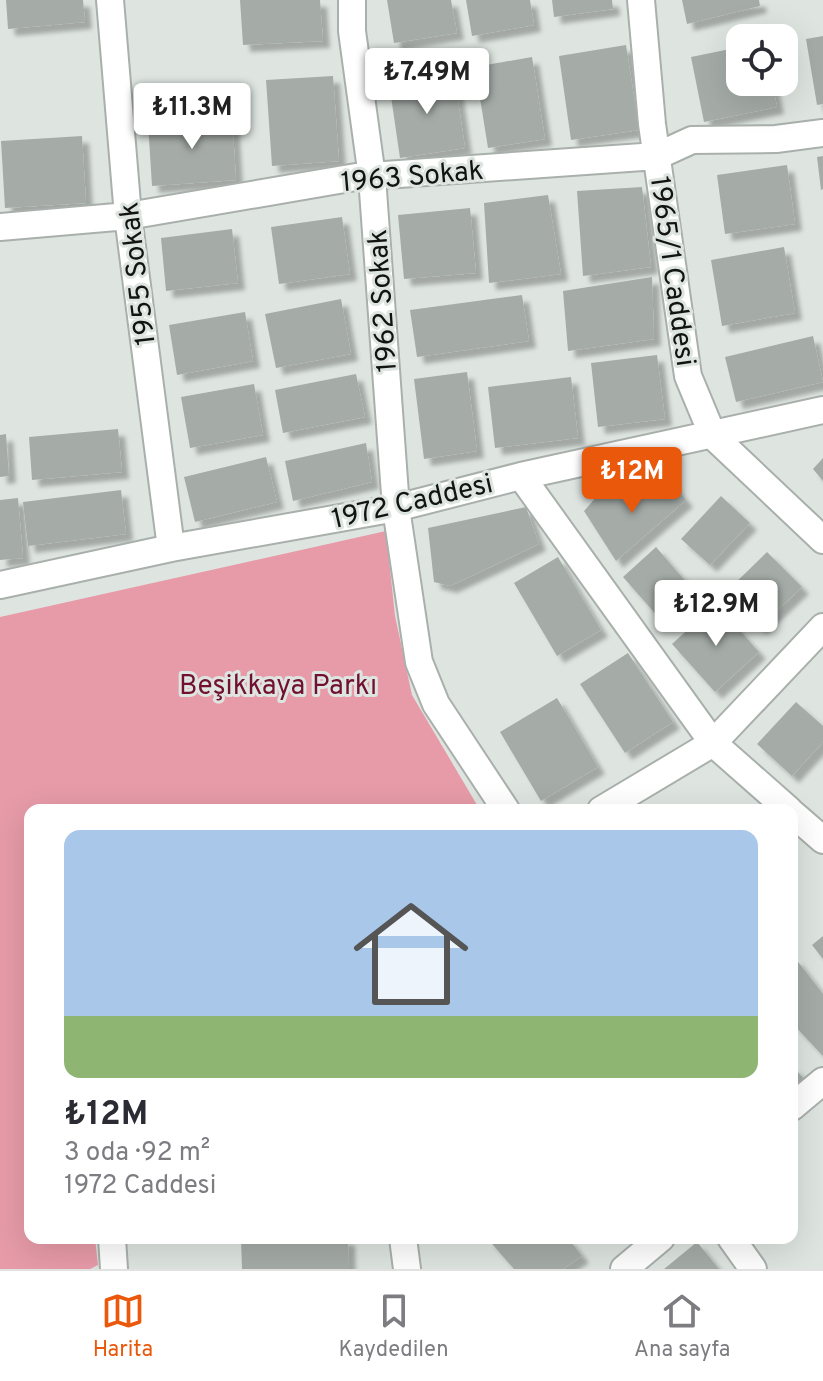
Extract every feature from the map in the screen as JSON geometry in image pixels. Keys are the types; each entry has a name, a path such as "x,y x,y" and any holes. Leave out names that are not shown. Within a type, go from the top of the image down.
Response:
{"street":[{"name":"1955 Sokak","path":"110,0 128,216 171,548"},
{"name":"1962 Sokak","path":"352,0 352,31 372,177 396,508 419,662 436,704 502,804"},
{"name":"1965/1 Caddesi","path":"641,0 652,124 688,376 713,436 823,540"},
{"name":"1963 Sokak","path":"0,227 128,216 356,177 657,156 692,140 776,139 823,133"},
{"name":"1972 Caddesi","path":"0,585 171,548 396,508 521,476 823,410"},
{"path":"521,476 713,743 782,804"},
{"path":"611,804 713,743 823,627"},
{"path":"798,818 823,840"},
{"path":"798,1102 823,1081"},
{"path":"112,1244 114,1269"},
{"path":"404,1244 407,1269"},
{"path":"624,1269 654,1244"},
{"path":"735,1244 753,1269"}],"green space":[{"name":"Beşikkaya Parkı","path":"386,531 395,616 412,695 476,804 24,804 24,1244 96,1244 98,1265 90,1269 0,1269 0,617"}],"building":[{"path":"6,0 83,0 85,22 8,29"},
{"path":"240,0 320,0 323,41 243,45"},
{"path":"387,0 451,0 457,33 394,43"},
{"path":"466,0 530,0 534,25 472,36"},
{"path":"552,0 612,0 613,9 554,17"},
{"path":"682,0 759,0 760,6 687,24"},
{"path":"823,36 823,104 817,105 806,39"},
{"path":"626,45 639,130 571,140 559,56"},
{"path":"726,50 726,96 775,96 777,107 704,122 691,57"},
{"path":"532,57 545,139 488,148 475,67"},
{"path":"454,74 465,148 400,158 389,83"},
{"path":"333,76 339,161 272,166 266,80"},
{"path":"232,116 236,180 152,186 148,123"},
{"path":"82,136 86,203 5,208 1,141"},
{"path":"823,156 823,189 821,190 817,157"},
{"path":"787,165 795,224 725,234 717,175"},
{"path":"642,187 651,267 583,276 577,191"},
{"path":"548,195 561,274 489,283 484,203"},
{"path":"470,208 476,273 404,279 398,215"},
{"path":"342,217 350,274 279,284 271,227"},
{"path":"232,229 238,283 166,291 161,238"},
{"path":"784,247 795,313 722,326 711,260"},
{"path":"652,277 654,339 568,351 563,291"},
{"path":"522,295 529,341 417,357 410,310"},
{"path":"341,299 351,354 276,368 265,314"},
{"path":"245,312 253,361 177,375 169,325"},
{"path":"813,336 823,382 736,402 725,357"},
{"path":"657,355 665,419 598,427 591,363"},
{"path":"467,372 477,451 424,459 414,379"},
{"path":"356,374 365,417 283,433 275,390"},
{"path":"571,377 578,438 495,448 488,387"},
{"path":"254,384 263,435 190,448 181,397"},
{"path":"118,429 122,472 32,480 29,437"},
{"path":"6,434 9,476 0,477 0,435"},
{"path":"366,443 372,482 293,501 285,461"},
{"path":"266,457 277,502 195,522 184,477"},
{"path":"823,458 823,481 813,469"},
{"path":"672,483 686,500 616,561 584,511 598,495"},
{"path":"121,490 126,534 28,546 23,502"},
{"path":"721,496 750,523 710,565 681,539"},
{"path":"18,498 23,558 0,560 0,500"},
{"path":"526,507 539,544 450,586 434,582 428,528"},
{"path":"656,547 693,590 660,619 623,577"},
{"path":"767,552 802,587 760,627 726,592"},
{"path":"558,557 601,630 557,656 514,583"},
{"path":"716,604 759,652 715,692 672,644"},
{"path":"628,653 673,722 625,753 580,684"},
{"path":"557,698 598,767 541,801 500,732"},
{"path":"796,702 823,726 823,742 792,776 757,744"},
{"path":"823,936 823,959 812,945"},
{"path":"798,962 823,994 823,1056 798,1029"},
{"path":"241,1244 348,1244 349,1269 242,1269"},
{"path":"492,1244 573,1244 582,1256 563,1269 514,1269"},
{"path":"699,1244 719,1269 664,1269"}]}
